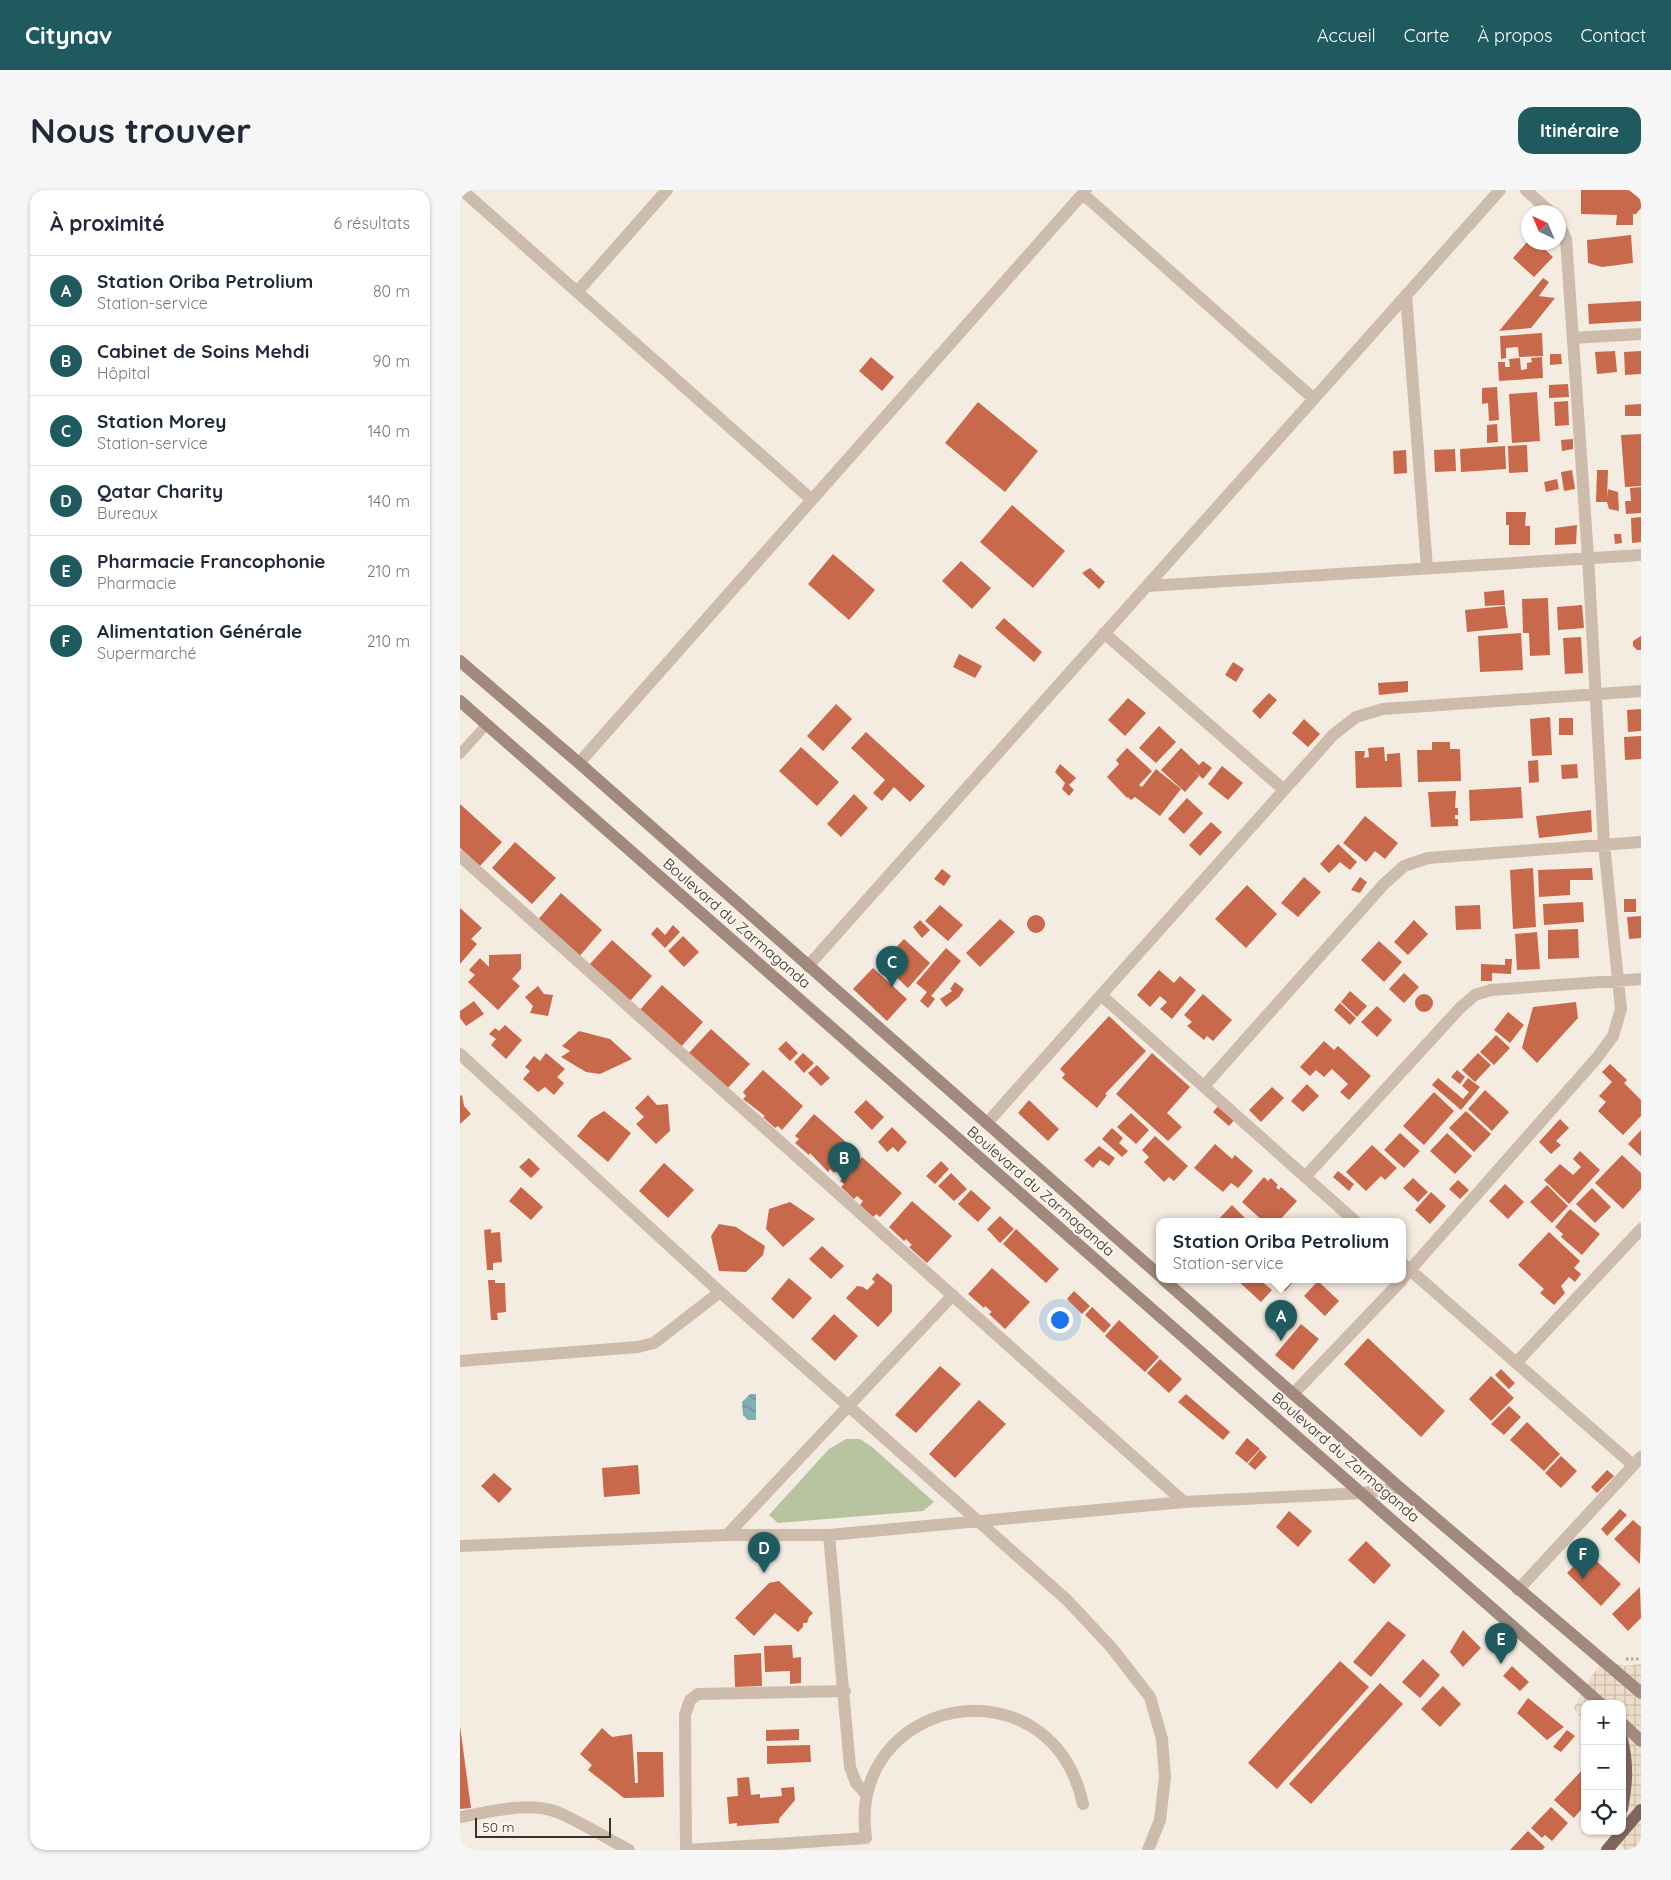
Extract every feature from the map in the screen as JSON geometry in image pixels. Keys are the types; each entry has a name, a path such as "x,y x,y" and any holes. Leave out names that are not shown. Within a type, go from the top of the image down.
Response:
{"main road":[{"name":"Boulevard du Zarmaganda","path":"460,661 579,763 1156,1272"},
{"name":"Boulevard du Zarmaganda","path":"460,701 1596,1700"},
{"name":"Boulevard du Zarmaganda","path":"1167,1283 1400,1488 1641,1693"},
{"path":"1626,1727 1641,1741"},
{"path":"1624,1745 1627,1759 1626,1790"},
{"path":"1607,1850 1641,1810"}],"street":[{"path":"462,190 812,500"},
{"path":"577,292 667,190"},
{"path":"808,966 1500,190"},
{"path":"1526,190 1542,205"},
{"path":"579,763 1084,192 1314,399"},
{"path":"1406,1271 1596,1059 1613,1036 1621,1009 1604,844 1588,557 1566,239"},
{"path":"1406,295 1427,568"},
{"path":"1573,338 1641,334"},
{"path":"1147,586 1641,555"},
{"path":"1104,633 1284,790"},
{"path":"987,1123 1333,735 1356,717 1383,709 1641,691"},
{"path":"1205,1086 1384,884 1404,866 1428,858 1641,842"},
{"path":"460,856 1184,1502"},
{"path":"1305,1177 1460,1008 1475,995 1491,990 1641,979"},
{"path":"1102,996 1351,1218"},
{"path":"460,1054 720,1292 1067,1600 1111,1647 1150,1697 1162,1739 1164,1777 1160,1820 1148,1850"},
{"path":"1516,1363 1641,1229"},
{"path":"1406,1275 1637,1461 1518,1590"},
{"path":"1293,1394 1395,1283"},
{"path":"460,1361 638,1347 654,1343 720,1292"},
{"path":"727,1535 952,1295"},
{"path":"460,1546 727,1535 829,1535 1184,1502 1363,1493 1400,1488"},
{"path":"829,1535 845,1691 850,1767 856,1783 867,1795"},
{"path":"845,1691 698,1694 690,1700 685,1715 687,1850 866,1838 864,1812 867,1795 879,1764 900,1739 928,1720 960,1711 993,1711 1024,1722 1052,1742 1072,1770 1083,1804"},
{"path":"460,1817 511,1809 535,1809 556,1812 629,1850"}],"lane":[{"path":"460,754 487,724"}],"green space":[{"path":"846,1439 860,1439 872,1447 934,1502 923,1511 778,1523 769,1515 829,1449"}],"shaded area":[{"path":"1603,1660 1624,1666 1641,1664 1641,1850 1625,1850 1613,1835 1626,1835 1626,1700 1581,1700 1581,1718 1574,1708 1584,1688"}],"water":[{"path":"750,1394 756,1394 756,1420 748,1420 743,1415 742,1402"}],"building":[{"path":"1581,190 1629,190 1641,200 1641,208 1636,214 1633,214 1633,225 1616,225 1617,215 1581,214"},
{"path":"1631,235 1633,263 1602,267 1588,263 1587,240"},
{"path":"1521,249 1546,250 1553,257 1534,277 1513,258"},
{"path":"1543,278 1549,282 1539,296 1555,298 1531,328 1499,331"},
{"path":"1641,301 1641,321 1589,324 1588,304"},
{"path":"1542,333 1543,356 1519,357 1518,347 1506,348 1506,358 1501,359 1500,336"},
{"path":"1615,351 1617,372 1597,374 1595,352"},
{"path":"1641,351 1641,374 1625,375 1624,352"},
{"path":"1550,354 1561,354 1562,364 1550,365"},
{"path":"871,357 894,377 882,391 859,371"},
{"path":"1542,357 1543,378 1499,381 1498,362 1505,362 1505,367 1510,367 1509,359 1520,358 1521,370 1527,369 1527,363 1532,362 1531,358"},
{"path":"1568,384 1569,397 1549,398 1549,385"},
{"path":"1497,387 1499,420 1489,421 1488,403 1482,404 1482,388"},
{"path":"1537,392 1540,441 1512,443 1509,394"},
{"path":"1568,401 1569,425 1555,426 1554,402"},
{"path":"978,402 1038,451 1005,492 945,443"},
{"path":"1641,404 1641,416 1625,416 1625,405"},
{"path":"1497,424 1498,442 1487,443 1487,425"},
{"path":"1641,434 1641,486 1625,487 1621,435"},
{"path":"1573,439 1573,449 1562,451 1561,440"},
{"path":"1527,445 1528,472 1509,473 1508,446"},
{"path":"1505,446 1506,469 1461,472 1460,449"},
{"path":"1455,449 1456,471 1435,472 1434,450"},
{"path":"1406,450 1407,473 1394,474 1393,451"},
{"path":"1572,470 1575,489 1564,491 1561,472"},
{"path":"1597,470 1608,470 1607,498 1608,489 1618,492 1619,511 1609,509 1607,502 1596,502"},
{"path":"1557,479 1559,489 1546,492 1544,482"},
{"path":"1641,487 1641,513 1626,514 1625,501 1631,501 1630,488"},
{"path":"1012,505 1065,551 1033,588 980,542"},
{"path":"1506,512 1526,512 1525,526 1530,526 1530,545 1509,545 1509,525 1506,525"},
{"path":"1641,517 1641,542 1632,543 1631,518"},
{"path":"1577,525 1576,544 1555,545 1555,528"},
{"path":"1614,534 1621,534 1622,543 1615,544"},
{"path":"833,554 875,590 849,620 808,584"},
{"path":"961,561 991,588 972,609 942,581"},
{"path":"1090,568 1105,582 1099,589 1082,573"},
{"path":"1504,590 1505,605 1485,606 1484,592"},
{"path":"1548,598 1550,655 1530,656 1529,633 1523,633 1522,599"},
{"path":"1582,605 1584,628 1558,630 1557,607"},
{"path":"1505,606 1508,628 1467,632 1465,610"},
{"path":"1004,618 1042,652 1034,662 995,628"},
{"path":"1521,633 1523,670 1480,672 1478,636"},
{"path":"1641,636 1641,650 1637,650 1633,646 1633,641"},
{"path":"1581,637 1583,673 1565,674 1563,638"},
{"path":"959,654 982,666 975,678 953,667"},
{"path":"1233,662 1244,669 1236,682 1225,675"},
{"path":"1408,681 1408,692 1379,695 1378,683"},
{"path":"1269,693 1277,700 1260,719 1252,711"},
{"path":"1128,698 1146,713 1125,736 1108,720"},
{"path":"836,704 852,719 823,751 807,736"},
{"path":"1641,709 1641,731 1628,732 1627,710"},
{"path":"1550,717 1552,755 1532,756 1530,719"},
{"path":"1559,718 1573,718 1573,735 1559,735"},
{"path":"1304,719 1320,734 1308,747 1292,733"},
{"path":"1159,726 1176,742 1156,763 1139,748"},
{"path":"866,732 925,786 910,802 894,787 882,801 873,793 885,780 851,748"},
{"path":"1641,736 1641,759 1625,760 1624,737"},
{"path":"1432,742 1450,742 1450,749 1460,749 1461,781 1418,782 1417,750 1432,750"},
{"path":"801,747 839,782 817,806 779,771"},
{"path":"1384,747 1385,761 1387,761 1387,754 1400,753 1402,787 1356,788 1355,751 1365,751 1364,758 1369,757 1368,748"},
{"path":"1127,748 1152,771 1139,785 1142,787 1156,769 1181,789 1160,816 1135,797 1131,800 1127,798 1107,777 1119,764 1116,760"},
{"path":"1181,748 1199,765 1203,761 1212,768 1203,779 1194,771 1199,776 1185,792 1161,770"},
{"path":"1538,760 1539,782 1529,783 1528,761"},
{"path":"1060,764 1076,778 1069,785 1074,790 1069,796 1062,789 1065,783 1055,772"},
{"path":"1577,764 1578,778 1562,779 1561,765"},
{"path":"1222,766 1243,783 1228,800 1208,784"},
{"path":"1521,787 1523,818 1470,821 1469,790"},
{"path":"1456,791 1455,808 1458,808 1458,815 1455,815 1455,819 1458,819 1458,826 1431,827 1428,792"},
{"path":"854,794 868,808 841,837 827,824"},
{"path":"1187,798 1203,813 1184,834 1168,819"},
{"path":"460,804 502,842 480,866 460,848"},
{"path":"1591,810 1592,832 1539,838 1536,816"},
{"path":"1365,816 1398,843 1385,859 1375,851 1366,862 1343,843"},
{"path":"1211,822 1222,832 1200,856 1189,845"},
{"path":"515,842 556,878 532,904 492,868"},
{"path":"1338,844 1357,862 1350,870 1340,862 1329,873 1320,864"},
{"path":"1533,868 1536,927 1513,929 1510,870"},
{"path":"1592,868 1593,880 1570,880 1570,895 1539,897 1538,870"},
{"path":"942,869 951,876 944,886 934,879"},
{"path":"1304,877 1321,892 1298,917 1281,903"},
{"path":"1360,877 1367,882 1360,893 1351,890"},
{"path":"1247,885 1277,914 1246,948 1215,919"},
{"path":"561,893 602,930 577,959 536,922"},
{"path":"1624,899 1636,899 1636,912 1624,912"},
{"path":"1583,902 1584,922 1544,925 1543,904"},
{"path":"940,905 963,925 948,941 925,921"},
{"path":"1480,905 1481,929 1456,930 1455,906"},
{"path":"460,908 482,928 471,939 477,944 460,964"},
{"path":"1032,915 1040,915 1045,920 1043,931 1032,933 1027,928 1027,920"},
{"path":"1641,916 1641,938 1629,939 1627,917"},
{"path":"1000,919 1015,932 980,967 966,953"},
{"path":"920,920 930,930 922,938 913,927"},
{"path":"1414,920 1428,934 1408,955 1394,942"},
{"path":"673,925 680,932 665,948 651,934 657,927 665,935"},
{"path":"1578,929 1579,958 1548,959 1548,930"},
{"path":"1537,932 1540,969 1517,970 1515,934"},
{"path":"683,936 699,952 684,967 668,951"},
{"path":"904,939 930,963 908,988 881,963"},
{"path":"612,940 652,976 630,1001 589,965"},
{"path":"1379,941 1402,962 1384,982 1361,960"},
{"path":"946,948 961,961 931,996 935,999 928,1008 920,1001 927,992 916,983"},
{"path":"521,954 521,969 512,979 520,986 498,1010 468,982 475,975 469,970 480,958 489,967 489,955"},
{"path":"1505,959 1512,959 1511,974 1492,973 1492,981 1481,981 1481,964 1505,965"},
{"path":"873,968 907,999 887,1021 853,989"},
{"path":"1159,970 1174,983 1180,976 1196,990 1172,1019 1160,1009 1167,1002 1160,996 1150,1007 1137,995"},
{"path":"1404,973 1419,987 1404,1003 1389,989"},
{"path":"955,982 964,989 959,997 946,1007 940,999 952,991 950,989"},
{"path":"662,985 703,1022 680,1048 639,1011"},
{"path":"538,986 544,994 553,995 548,1016 530,1013 533,1006 525,997"},
{"path":"1350,991 1367,1006 1357,1017 1341,1002"},
{"path":"1203,994 1232,1020 1213,1041 1207,1036 1204,1040 1187,1026 1192,1022 1184,1015"},
{"path":"1424,994 1430,997 1433,1003 1430,1009 1424,1012 1418,1009 1415,1003 1418,997"},
{"path":"474,1001 484,1014 466,1026 460,1018 460,1011"},
{"path":"1576,1002 1578,1018 1537,1063 1522,1048 1533,1007"},
{"path":"1340,1003 1356,1018 1350,1025 1334,1010"},
{"path":"1377,1006 1392,1020 1377,1037 1361,1022"},
{"path":"1508,1012 1524,1025 1510,1043 1494,1030"},
{"path":"1109,1016 1146,1051 1105,1094 1107,1095 1097,1108 1062,1078 1065,1074 1060,1069"},
{"path":"505,1025 522,1040 506,1059 491,1045 496,1039 489,1034 495,1028 499,1031"},
{"path":"711,1029 750,1064 726,1090 687,1055"},
{"path":"579,1031 610,1039 632,1059 600,1074 586,1072 561,1057 570,1051 562,1046"},
{"path":"1496,1035 1510,1048 1494,1065 1480,1052"},
{"path":"786,1041 798,1053 790,1061 778,1049"},
{"path":"1324,1041 1334,1050 1338,1046 1371,1076 1349,1100 1340,1092 1348,1084 1332,1069 1324,1077 1316,1070 1310,1076 1300,1067"},
{"path":"546,1053 565,1069 557,1077 564,1083 554,1095 545,1087 538,1092 523,1079 530,1071 525,1067 534,1056 540,1061"},
{"path":"803,1053 814,1063 804,1073 794,1062"},
{"path":"1152,1053 1190,1087 1167,1113 1182,1127 1168,1141 1116,1094"},
{"path":"1478,1053 1491,1065 1475,1082 1462,1070"},
{"path":"1610,1064 1627,1080 1624,1083 1641,1100 1641,1116 1623,1135 1598,1111 1606,1102 1599,1096 1612,1082 1602,1072"},
{"path":"817,1065 830,1078 821,1086 808,1073"},
{"path":"763,1070 803,1106 782,1130 778,1126 775,1128 763,1117 765,1116 743,1099 746,1096 743,1092"},
{"path":"1457,1070 1465,1077 1460,1084 1451,1077"},
{"path":"1438,1078 1463,1099 1469,1092 1462,1086 1468,1078 1480,1087 1461,1110 1432,1085"},
{"path":"1307,1084 1319,1096 1303,1112 1291,1101"},
{"path":"1272,1087 1284,1098 1261,1122 1249,1110"},
{"path":"1485,1090 1509,1112 1492,1131 1468,1109"},
{"path":"1434,1092 1454,1111 1424,1145 1403,1126"},
{"path":"462,1095 464,1106 471,1114 460,1124 460,1096"},
{"path":"648,1095 657,1105 668,1104 670,1131 656,1144 636,1124 644,1117 635,1108"},
{"path":"866,1100 884,1117 872,1130 854,1112"},
{"path":"1029,1100 1059,1129 1048,1141 1018,1113"},
{"path":"1220,1104 1236,1118 1229,1126 1213,1112"},
{"path":"604,1111 631,1133 608,1162 577,1136 591,1119"},
{"path":"1466,1111 1491,1134 1474,1152 1449,1128"},
{"path":"1131,1113 1149,1130 1136,1144 1117,1127"},
{"path":"814,1114 855,1150 834,1173 830,1169 828,1172 810,1153 809,1155 795,1143 799,1139 795,1136"},
{"path":"1560,1119 1569,1128 1556,1141 1561,1145 1551,1154 1539,1142"},
{"path":"892,1127 907,1142 898,1152 893,1147 887,1152 878,1142"},
{"path":"1112,1128 1123,1138 1119,1143 1128,1151 1122,1157 1102,1139"},
{"path":"1641,1130 1641,1156 1628,1144"},
{"path":"1400,1133 1420,1151 1404,1168 1384,1150"},
{"path":"1447,1133 1472,1156 1455,1174 1430,1151"},
{"path":"1155,1136 1188,1166 1174,1181 1169,1177 1164,1182 1144,1162 1149,1157 1142,1150"},
{"path":"1215,1144 1232,1159 1235,1155 1253,1171 1238,1188 1231,1183 1223,1192 1194,1168"},
{"path":"1372,1145 1397,1168 1385,1180 1381,1176 1366,1191 1346,1172"},
{"path":"1099,1146 1115,1158 1109,1166 1100,1160 1093,1168 1084,1160"},
{"path":"1580,1151 1600,1170 1569,1204 1544,1180 1560,1164 1573,1175 1581,1167 1573,1159"},
{"path":"1622,1155 1641,1173 1641,1189 1623,1209 1595,1183"},
{"path":"862,1157 902,1193 880,1217 876,1214 873,1217 860,1205 863,1201 857,1196 854,1199 841,1187 844,1184 840,1181"},
{"path":"529,1158 540,1169 531,1178 519,1167"},
{"path":"941,1161 949,1169 935,1184 926,1176"},
{"path":"664,1163 694,1190 668,1218 639,1191"},
{"path":"1338,1171 1354,1184 1349,1191 1333,1177"},
{"path":"951,1173 967,1189 954,1201 938,1186"},
{"path":"1264,1177 1268,1181 1271,1178 1278,1185 1276,1187 1279,1190 1281,1187 1297,1201 1282,1218 1260,1218 1242,1202"},
{"path":"1413,1178 1428,1192 1418,1202 1403,1188"},
{"path":"1458,1180 1469,1190 1460,1199 1449,1189"},
{"path":"1505,1184 1524,1202 1508,1219 1489,1201"},
{"path":"1547,1185 1568,1206 1552,1223 1530,1202"},
{"path":"521,1187 543,1207 531,1220 509,1201"},
{"path":"1592,1188 1611,1207 1595,1223 1576,1204"},
{"path":"971,1190 991,1208 978,1222 958,1204"},
{"path":"1431,1192 1446,1206 1430,1224 1415,1210"},
{"path":"912,1201 952,1236 927,1263 909,1247 912,1245 906,1239 904,1241 889,1227"},
{"path":"790,1202 815,1219 783,1247 766,1229 769,1209"},
{"path":"1232,1205 1245,1218 1220,1218"},
{"path":"1570,1209 1600,1234 1582,1255 1561,1237 1563,1234 1555,1227"},
{"path":"1000,1216 1014,1229 1000,1243 987,1229"},
{"path":"719,1224 736,1227 765,1246 763,1255 746,1272 719,1271 711,1236"},
{"path":"491,1229 491,1233 500,1232 502,1262 493,1263 493,1270 487,1270 484,1230"},
{"path":"1016,1229 1059,1269 1046,1283 1003,1244"},
{"path":"1549,1232 1580,1261 1574,1268 1581,1274 1575,1282 1569,1277 1561,1286 1565,1293 1554,1305 1540,1293 1544,1289 1518,1265"},
{"path":"822,1246 844,1266 831,1279 809,1259"},
{"path":"992,1268 1030,1302 1005,1329 989,1314 992,1312 985,1306 984,1308 968,1294"},
{"path":"877,1273 892,1285 892,1312 878,1327 846,1298 857,1286 867,1290 875,1282 872,1279"},
{"path":"789,1278 812,1298 793,1319 771,1299"},
{"path":"488,1280 495,1280 495,1283 505,1283 506,1312 497,1313 498,1320 491,1320"},
{"path":"1240,1283 1264,1283 1272,1290 1261,1302"},
{"path":"1276,1283 1292,1283 1285,1291"},
{"path":"1316,1283 1320,1283 1339,1301 1325,1316 1304,1296"},
{"path":"1074,1291 1090,1306 1082,1314 1067,1299"},
{"path":"1092,1307 1111,1325 1104,1333 1085,1315"},
{"path":"834,1314 858,1336 835,1361 811,1339"},
{"path":"1119,1320 1159,1357 1145,1372 1105,1336"},
{"path":"1301,1324 1319,1339 1293,1370 1275,1355"},
{"path":"1368,1338 1445,1411 1421,1437 1344,1364"},
{"path":"1160,1359 1182,1379 1169,1393 1147,1373"},
{"path":"940,1366 961,1384 916,1433 895,1415"},
{"path":"1501,1369 1515,1383 1509,1389 1495,1375"},
{"path":"1491,1376 1514,1398 1491,1421 1469,1399"},
{"path":"1186,1394 1230,1432 1223,1440 1178,1402"},
{"path":"979,1400 1006,1424 955,1478 929,1454"},
{"path":"1509,1406 1521,1417 1504,1435 1491,1424"},
{"path":"1527,1422 1560,1454 1544,1471 1510,1440"},
{"path":"1247,1438 1260,1449 1247,1463 1235,1453"},
{"path":"1260,1450 1267,1457 1255,1470 1248,1464"},
{"path":"1561,1456 1577,1471 1561,1488 1545,1473"},
{"path":"638,1465 640,1494 604,1497 602,1468"},
{"path":"1607,1470 1614,1476 1597,1493 1591,1487"},
{"path":"494,1473 512,1489 499,1503 481,1486"},
{"path":"1620,1509 1627,1515 1607,1536 1601,1529"},
{"path":"1289,1511 1312,1531 1298,1547 1276,1527"},
{"path":"1633,1520 1641,1527 1640,1564 1614,1539"},
{"path":"1366,1541 1391,1565 1374,1584 1348,1560"},
{"path":"1587,1552 1621,1584 1601,1606 1567,1573"},
{"path":"779,1581 813,1613 807,1623 803,1623 803,1627 798,1632 775,1613 754,1636 735,1618 769,1583"},
{"path":"1640,1587 1641,1618 1628,1631 1612,1614"},
{"path":"1388,1621 1406,1635 1371,1677 1353,1662"},
{"path":"1463,1630 1481,1648 1463,1667 1450,1652"},
{"path":"792,1645 793,1658 801,1657 801,1683 790,1684 790,1671 765,1672 764,1646"},
{"path":"761,1653 762,1686 735,1687 734,1655"},
{"path":"1423,1659 1440,1675 1420,1698 1402,1682"},
{"path":"1340,1661 1369,1687 1277,1789 1248,1763"},
{"path":"1512,1666 1529,1682 1520,1691 1503,1676"},
{"path":"1380,1683 1403,1704 1311,1804 1289,1784"},
{"path":"1443,1686 1461,1704 1440,1727 1421,1709"},
{"path":"1528,1698 1564,1727 1547,1740 1517,1713"},
{"path":"460,1726 471,1808 460,1809"},
{"path":"602,1728 612,1737 632,1734 635,1783 638,1783 637,1752 663,1752 664,1797 624,1798 588,1770 592,1765 580,1754"},
{"path":"799,1729 799,1740 766,1741 766,1730"},
{"path":"1567,1730 1575,1736 1561,1752 1553,1747"},
{"path":"810,1745 811,1762 767,1764 767,1746"},
{"path":"1581,1771 1581,1810 1574,1818 1554,1800"},
{"path":"749,1777 751,1795 760,1794 760,1798 782,1796 781,1788 794,1787 795,1800 779,1819 779,1823 737,1826 737,1823 729,1824 727,1797 738,1796 737,1778"},
{"path":"1551,1807 1568,1823 1552,1841 1545,1835 1542,1838 1531,1828"},
{"path":"1528,1831 1545,1847 1542,1850 1510,1850"}],"place":[{"name":"Station Morey","path":"892,987"},
{"name":"Cabinet de Soins Mehdi","path":"844,1183"},
{"name":"Station Oriba Petrolium","path":"1281,1341"},
{"name":"Qatar Charity","path":"764,1573"},
{"name":"Alimentation Générale","path":"1583,1579"},
{"name":"Pharmacie Francophonie","path":"1501,1664"}]}
